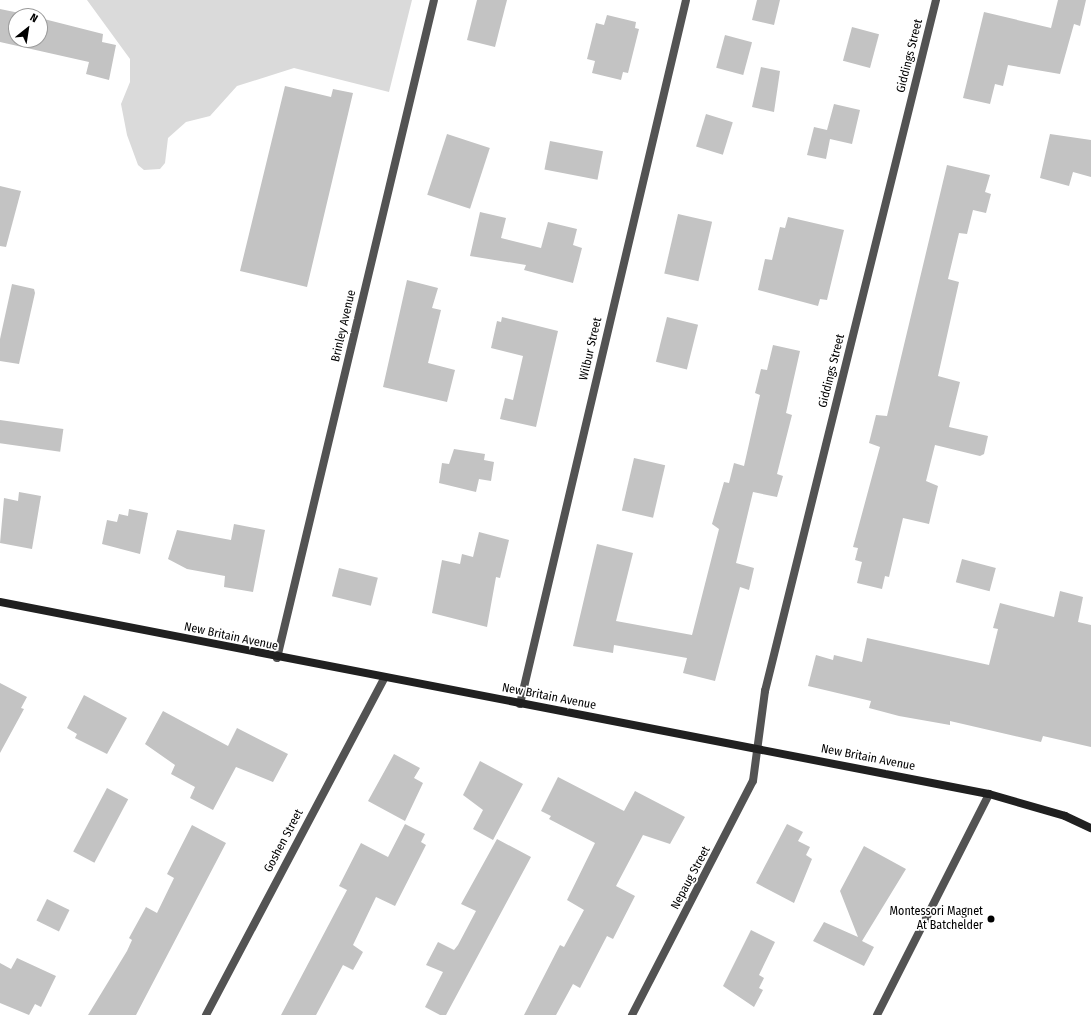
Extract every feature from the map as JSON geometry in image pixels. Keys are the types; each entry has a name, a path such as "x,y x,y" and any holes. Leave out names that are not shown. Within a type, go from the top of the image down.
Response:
{"main road":[{"name":"New Britain Avenue","path":"0,602 384,679 760,749 989,794 1065,816 1091,828"}],"street":[{"name":"Brinley Avenue","path":"277,658 434,0"},
{"name":"Wilbur Street","path":"520,704 686,0"},
{"name":"Giddings Street","path":"760,749 765,691 936,0"},
{"name":"Goshen Street","path":"206,1015 384,679"},
{"name":"Nepaug Street","path":"632,1015 748,795 760,749"},
{"path":"877,1015 989,794"}],"shaded area":[{"path":"87,0 412,0 389,92 294,68 237,86 210,116 186,122 168,138 165,163 160,169 144,170 138,165 127,135 121,104 130,82 130,59"}],"building":[{"path":"477,0 507,0 495,47 467,40"},
{"path":"757,0 780,0 774,25 752,20"},
{"path":"1058,0 1086,0 1080,26 1074,24 1060,74 1008,65 1003,86 995,84 990,104 963,98 984,12 1051,28"},
{"path":"0,9 8,11 8,44 0,42"},
{"path":"607,15 636,22 635,28 639,29 628,73 623,72 621,80 592,73 595,61 587,59 596,23 604,25"},
{"path":"48,20 103,34 102,42 116,45 109,80 86,74 89,62 27,48 48,48"},
{"path":"852,27 879,34 870,68 843,61"},
{"path":"725,35 752,42 743,75 716,68"},
{"path":"761,67 780,71 774,112 752,107"},
{"path":"285,86 331,97 333,89 353,93 307,287 240,271"},
{"path":"834,104 860,110 852,144 830,139 826,159 807,155 814,127 827,130"},
{"path":"706,114 733,122 723,155 696,147"},
{"path":"447,134 490,148 470,209 427,195"},
{"path":"1050,134 1091,140 1091,177 1073,172 1069,186 1040,178"},
{"path":"550,141 603,151 597,180 544,169"},
{"path":"947,165 990,175 985,192 991,194 986,213 973,210 967,234 959,233 948,279 959,282 938,376 960,382 949,427 988,436 984,454 980,456 935,445 926,481 938,486 929,524 903,518 889,577 885,576 882,589 857,583 862,562 855,560 858,548 853,547 880,447 869,443 876,415 887,416"},
{"path":"0,186 21,191 6,247 0,246"},
{"path":"480,212 506,218 501,238 541,248 548,222 577,229 573,245 582,248 573,283 524,270 526,265 470,256"},
{"path":"678,214 712,222 698,281 664,273"},
{"path":"788,217 844,230 827,300 820,299 818,306 758,290 765,259 772,260 780,227 785,228"},
{"path":"407,280 438,288 432,308 441,310 428,363 455,370 447,402 383,387"},
{"path":"12,284 34,289 35,293 19,364 0,361 0,339"},
{"path":"502,317 558,331 536,427 500,419 505,398 513,400 523,356 491,348 497,321 501,322"},
{"path":"667,317 698,325 687,369 656,362"},
{"path":"773,345 800,351 786,413 792,415 777,474 783,476 777,497 753,492 736,563 754,568 749,590 740,587 715,681 683,673 687,658 614,645 613,653 573,646 597,544 633,553 616,621 692,635 719,529 712,524 724,482 729,483 734,463 744,466 760,395 755,393 761,369 767,370"},
{"path":"0,420 63,429 60,452 0,443"},
{"path":"454,449 485,454 484,460 494,462 491,481 479,479 476,492 439,483 442,463 449,464"},
{"path":"634,458 665,465 653,518 622,511"},
{"path":"19,492 41,496 32,549 0,543 4,498 18,501"},
{"path":"129,509 148,513 140,554 102,544 107,520 117,522 119,514 128,516"},
{"path":"234,524 265,530 253,592 224,587 225,576 187,569 168,559 177,530 231,540"},
{"path":"479,532 509,540 500,578 496,577 487,627 432,613 442,560 460,564 462,554 473,557"},
{"path":"962,559 996,568 990,591 956,582"},
{"path":"339,568 378,578 371,606 332,596"},
{"path":"1060,591 1083,597 1078,622 1091,625 1091,747 1043,736 1041,742 950,721 950,725 899,716 869,708 871,701 808,686 816,655 833,660 834,655 862,662 867,638 989,665 998,629 993,628 1000,603 1054,617"},
{"path":"0,683 27,697 21,708 24,709 0,753"},
{"path":"84,695 127,718 107,754 75,738 77,734 67,728"},
{"path":"163,711 228,746 237,728 288,754 273,782 236,767 213,810 190,798 195,787 171,774 175,765 145,744"},
{"path":"394,754 420,768 414,778 423,783 405,821 368,801"},
{"path":"480,761 523,784 493,840 473,829 483,810 463,795"},
{"path":"558,777 624,811 635,791 685,817 670,844 643,835 616,886 635,896 613,939 607,936 580,988 573,984 556,1015 524,1015 560,945 564,947 584,910 567,900 595,843 549,819 551,816 541,811"},
{"path":"107,788 128,799 94,863 73,852"},
{"path":"405,824 425,834 421,842 426,845 395,906 376,897 353,945 363,952 353,970 343,965 316,1015 281,1015 347,890 339,886 361,843 388,857"},
{"path":"787,824 803,832 798,841 810,847 806,855 812,859 794,903 756,883"},
{"path":"192,825 226,843 136,1015 88,1015 127,951 132,940 129,938 146,907 157,913 174,878 167,874"},
{"path":"497,839 531,857 446,1015 440,1015 425,1007 443,972 426,965 438,942 454,950 458,945 476,911 461,904"},
{"path":"864,846 906,869 862,941 874,947 864,966 813,941 824,922 858,937 840,891"},
{"path":"47,899 69,910 59,932 36,921"},
{"path":"751,930 775,942 759,975 764,978 759,988 763,990 754,1007 723,986"},
{"path":"17,958 56,976 41,1007 35,1004 29,1015 0,1003 0,963 11,969"}],"place":[{"name":"Montessori Magnet At Batchelder","path":"991,919"}]}
